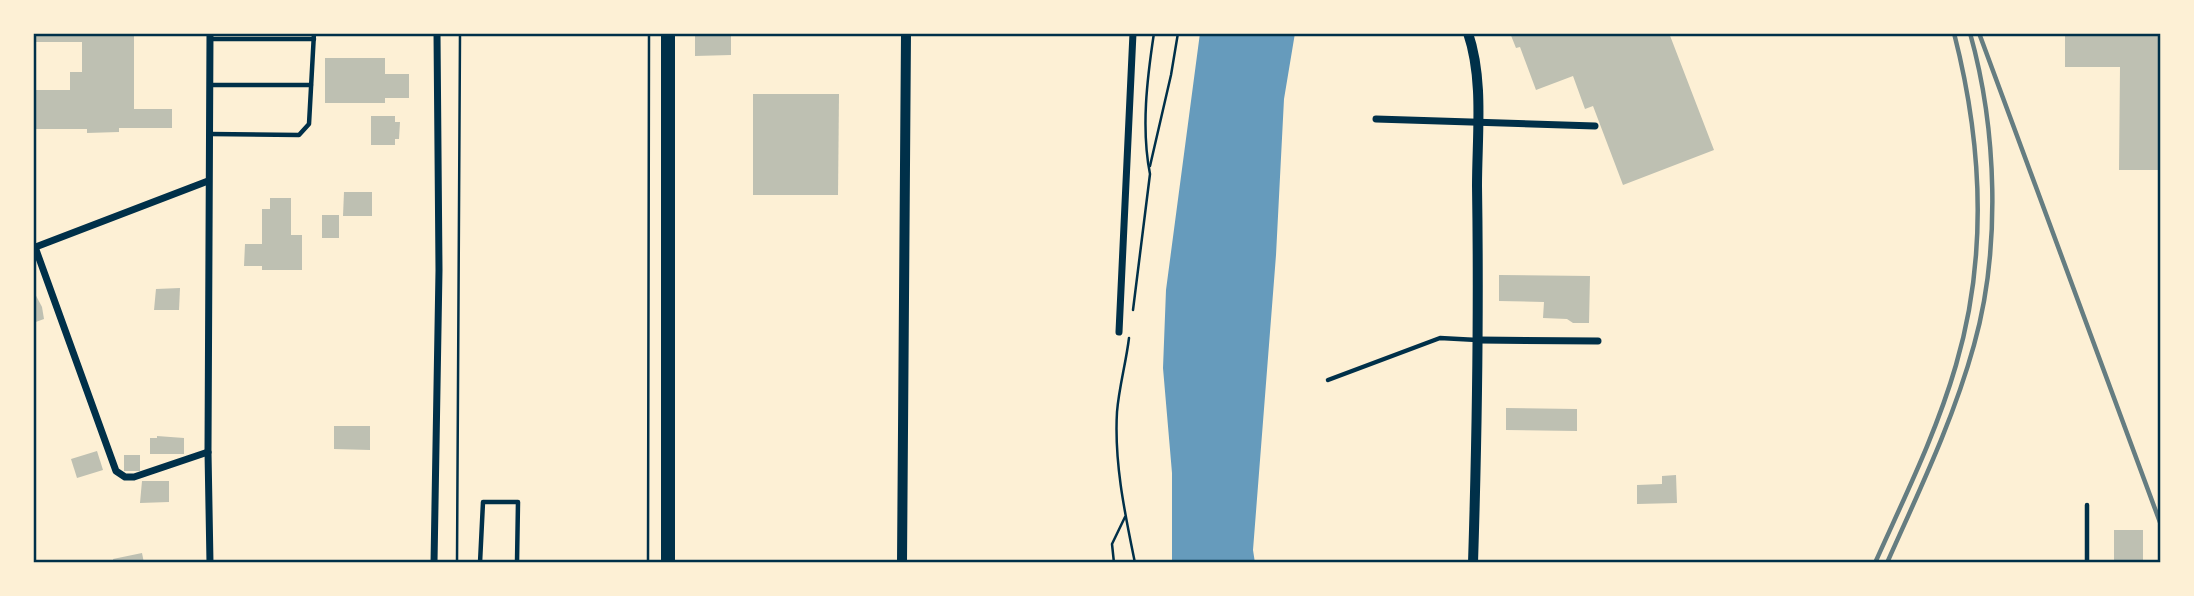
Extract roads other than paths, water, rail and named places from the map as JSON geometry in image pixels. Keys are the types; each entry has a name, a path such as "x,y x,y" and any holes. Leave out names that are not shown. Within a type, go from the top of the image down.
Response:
{"highway":[{"path":"668,33 668,563"}],"street":[{"path":"434,563 439,270 437,33"},
{"path":"902,563 906,33"},
{"path":"1119,332 1133,33"},
{"path":"1468,33 1479,79 1479,340 1474,563"},
{"path":"210,36 210,563"},
{"path":"1376,120 1595,126"},
{"path":"208,181 34,248 116,471 125,477 134,477 208,452"},
{"path":"1479,340 1598,341"}],"lane":[{"path":"209,134 299,135 309,124 314,36 210,36"},
{"path":"209,85 311,85"},
{"path":"1328,380 1440,338 1479,340"},
{"path":"480,563 483,502 518,502 517,563"},
{"path":"2087,505 2087,563"}],"water":[{"path":"1200,33 1295,33 1284,99 1276,255 1253,550 1255,563 1172,563 1172,473 1163,368 1166,290"}],"railway":[{"path":"1875,563 1919,466 1948,391 1966,324 1973,282 1978,199 1975,157 1971,116 1954,33"},
{"path":"1887,563 1935,456 1956,401 1983,308 1989,269 1992,189 1986,109 1970,33"},
{"path":"1979,33 2161,525"}]}
